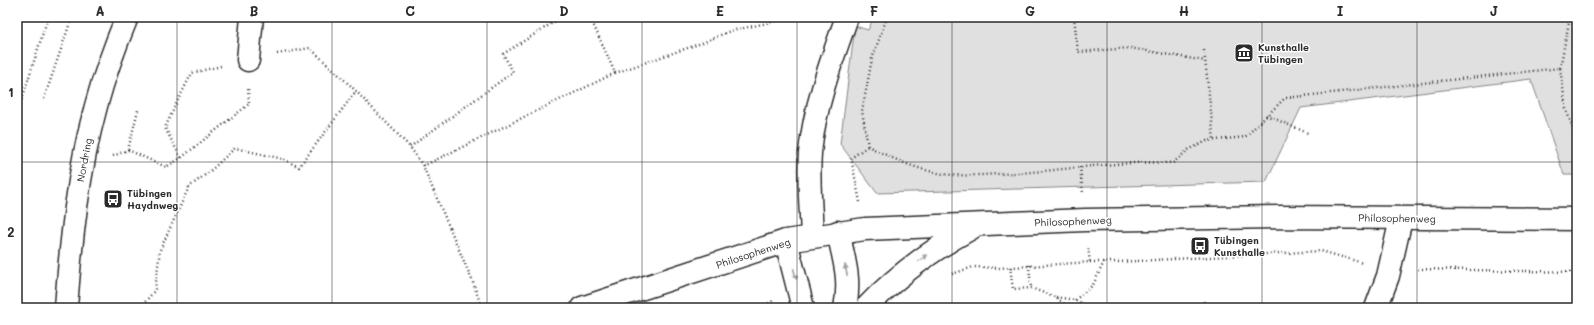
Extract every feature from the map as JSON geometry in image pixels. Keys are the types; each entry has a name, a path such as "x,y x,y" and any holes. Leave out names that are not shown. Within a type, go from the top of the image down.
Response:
{"street":[{"name":"Nordring","path":"66,308 71,246 82,170 96,106 117,40 127,17"},
{"path":"248,60 252,17"},
{"path":"812,236 810,153 829,67 847,17"},
{"name":"Philosophenweg","path":"582,308 786,241 865,229 1085,220 1279,217 1577,219"},
{"path":"1376,308 1390,269 1401,219"},
{"path":"866,308 898,277 948,240 978,225"},
{"path":"838,232 847,277 848,292 845,308"},
{"path":"786,241 803,308"}],"path":[{"path":"17,115 48,17"},
{"path":"44,99 72,17"},
{"path":"410,147 513,72 504,54 562,17"},
{"path":"590,17 615,73"},
{"path":"423,166 615,73 730,32 795,17"},
{"path":"887,17 872,59 862,111 868,146 912,167 940,173 973,176 1026,173 1124,162 1173,163 1188,150 1207,141 1245,137 1285,98 1560,68"},
{"path":"1006,17 1024,20 1051,17"},
{"path":"1074,17 1078,52 1130,48 1205,61"},
{"path":"1570,17 1560,68 1566,108 1577,140"},
{"path":"82,170 128,150 166,167 181,158 249,104 248,60 310,48 356,91 410,147 423,166 472,280 482,308"},
{"path":"1204,50 1214,140"},
{"path":"181,158 165,128 192,73"},
{"path":"140,308 155,290 160,250 189,187 235,148 283,159 299,167 356,91"},
{"path":"128,150 138,110"},
{"path":"1266,115 1310,134"},
{"path":"1080,167 1090,262"},
{"path":"947,276 973,267 998,268 1029,265 1321,250 1348,260 1390,269 1577,272"},
{"path":"1075,300 1093,285 1104,262"},
{"path":"1029,265 1031,288"},
{"path":"1010,267 1013,289 1031,288 1055,297 1075,300 1091,308"},
{"path":"1055,297 1070,308"},
{"path":"1204,301 1204,308"}],"shaded area":[{"path":"874,17 1577,17 1577,175 1564,175 1531,79 1301,108 1266,182 877,193 840,144 855,26 868,30"}],"place":[{"name":"Kunsthalle Tübingen","path":"1244,53"},
{"name":"Tübingen Haydnweg","path":"113,199"},
{"name":"Tübingen Kunsthalle","path":"1200,246"}]}
